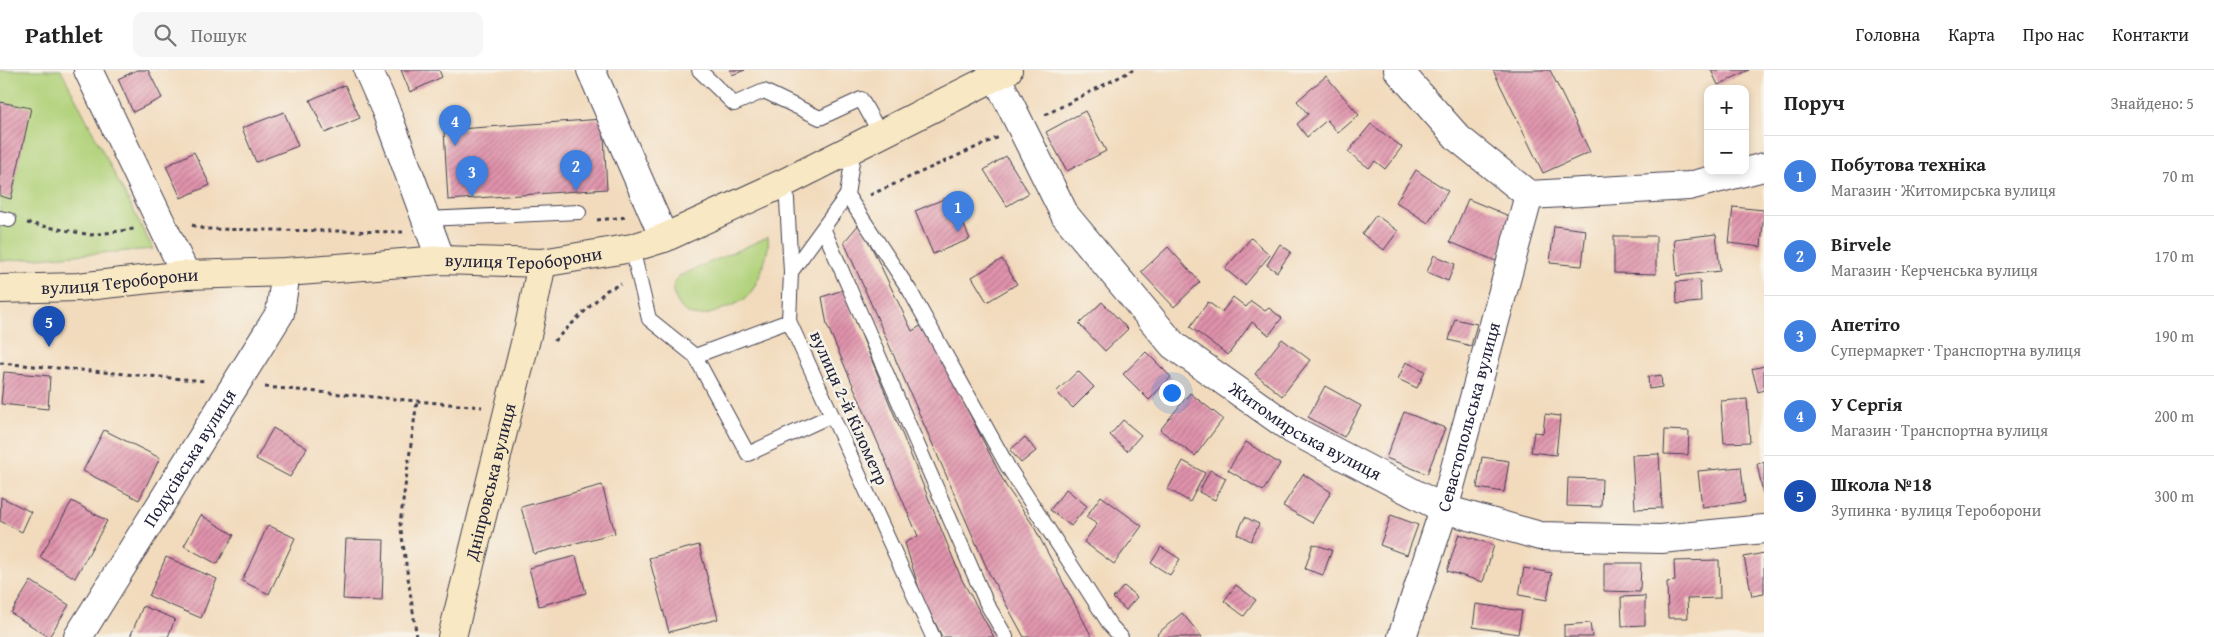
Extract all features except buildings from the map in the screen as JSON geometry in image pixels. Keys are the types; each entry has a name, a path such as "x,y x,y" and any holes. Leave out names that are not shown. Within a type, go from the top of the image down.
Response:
{"main road":[{"name":"вулиця Тероборони","path":"0,289 78,287 186,275 286,272 441,260 542,263 632,248 664,238 786,182 854,149 999,72"},
{"name":"Дніпровська вулиця","path":"452,637 529,326 542,263"}],"street":[{"path":"88,70 186,275"},
{"path":"368,70 386,111 441,260"},
{"path":"591,70 664,238"},
{"path":"1398,70 1458,138 1529,195 1689,186 1764,167"},
{"name":"Житомирська вулиця","path":"999,72 1021,128 1065,216 1173,345 1293,430 1444,509 1540,536 1662,539 1764,529"},
{"name":"Севастопольська вулиця","path":"1402,637 1444,509 1529,195"},
{"name":"Подусівська вулиця","path":"78,637 280,313 286,272"}],"lane":[{"path":"699,70 734,104 764,91 820,118 861,98 881,135"},
{"path":"791,272 824,230 848,191 854,149"},
{"name":"вулиця 2-й Кілометр","path":"786,182 791,272 789,321 933,637"},
{"path":"848,191 910,291 1008,467 1110,625 1121,637"},
{"path":"428,225 579,212"},
{"path":"824,230 987,604 1006,637"},
{"path":"632,248 649,319 695,356 748,454 832,415"},
{"path":"695,356 789,321"}],"path":[{"path":"848,191 865,196 1021,128 1134,70"},
{"path":"5,219 91,235 160,220 204,229 428,225"},
{"path":"549,345 607,290 639,277"},
{"path":"415,637 416,632 400,523 417,401"}],"green space":[{"path":"0,70 61,70 153,249 0,261"},
{"path":"768,237 767,251 762,268 755,285 747,297 715,312 701,315 689,314 679,305 673,289 679,276"}],"place":[{"name":"У Сергія","path":"455,146"},
{"name":"Birvele","path":"576,191"},
{"name":"Апетіто","path":"472,197"},
{"name":"Побутова техніка","path":"958,232"},
{"name":"Школа №18","path":"49,347"}]}
